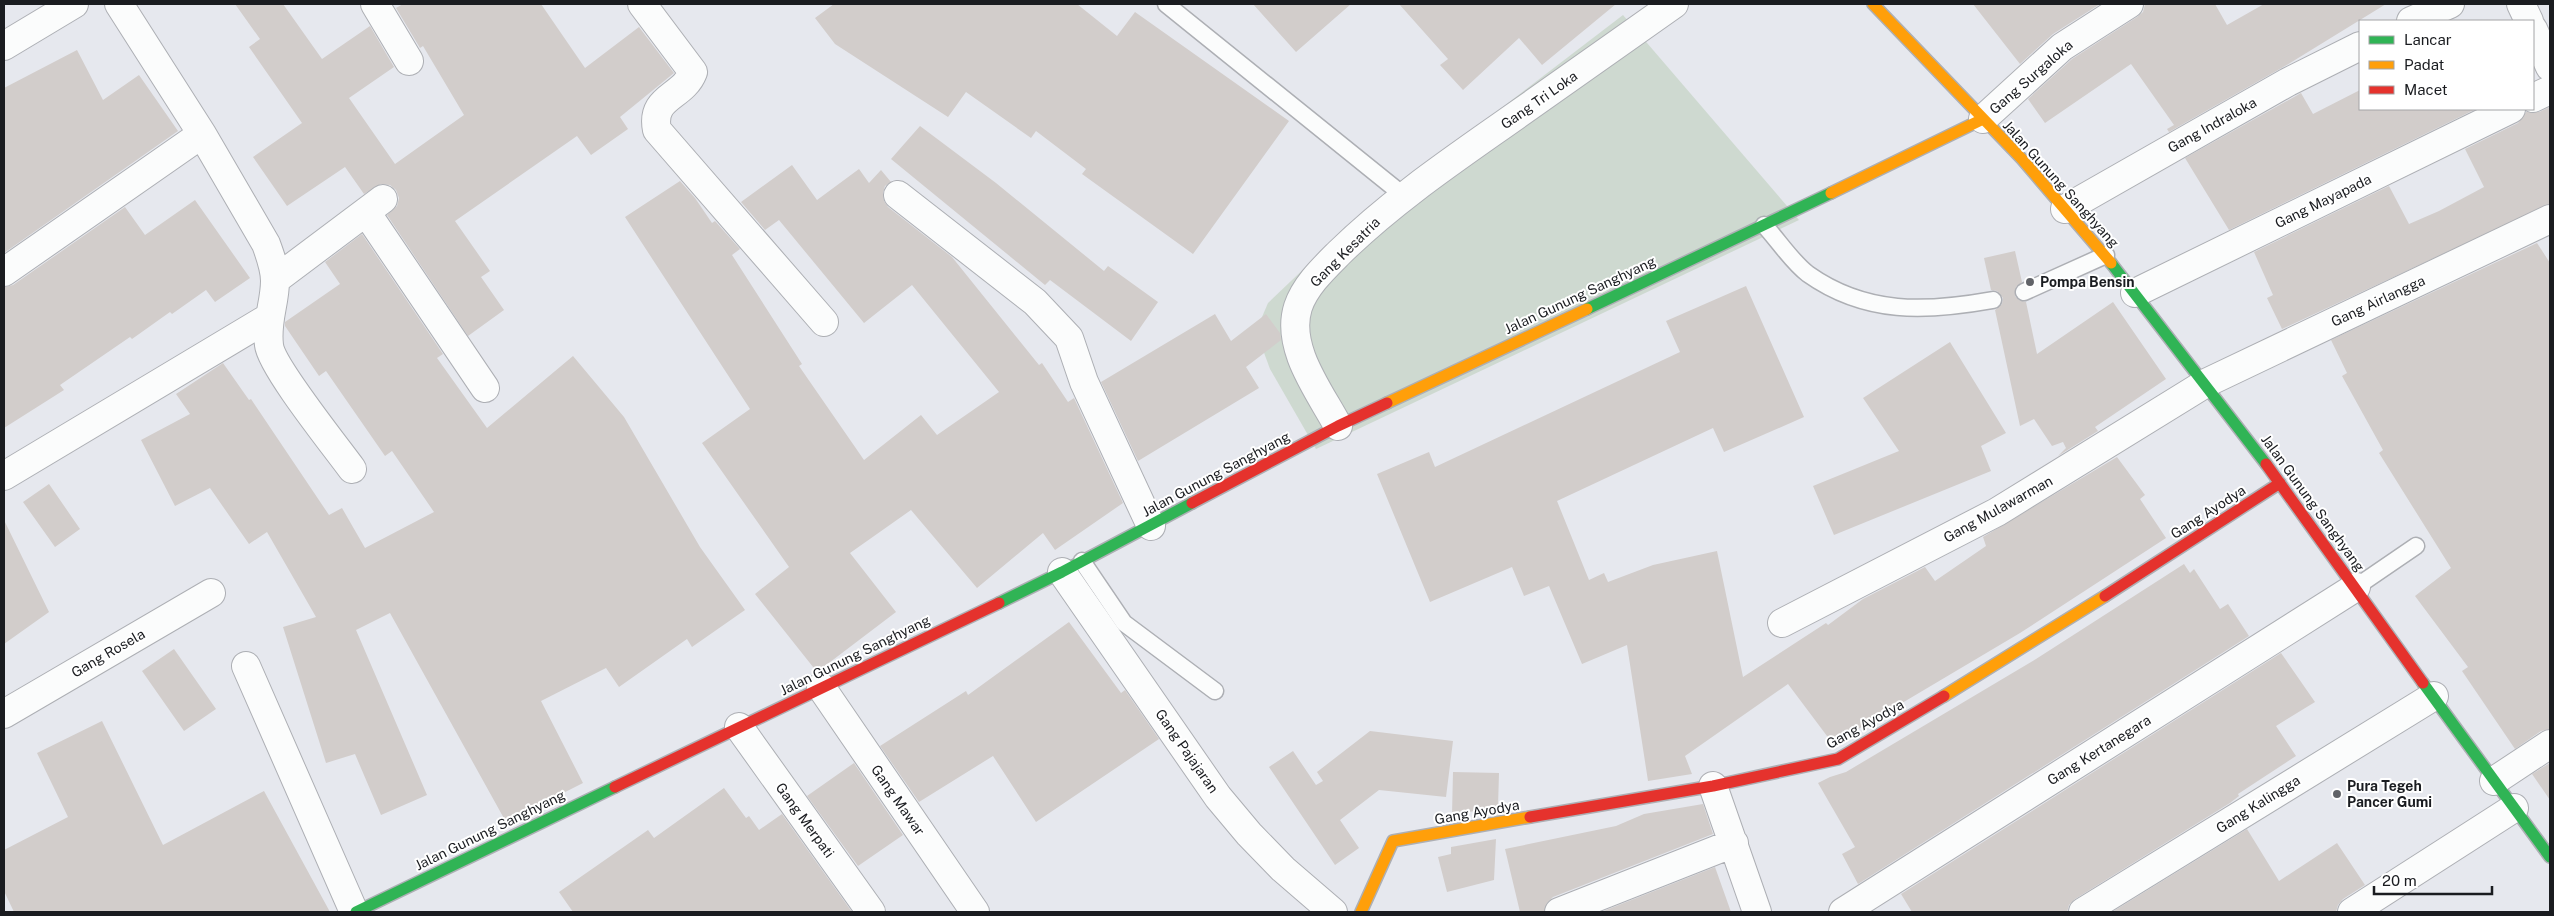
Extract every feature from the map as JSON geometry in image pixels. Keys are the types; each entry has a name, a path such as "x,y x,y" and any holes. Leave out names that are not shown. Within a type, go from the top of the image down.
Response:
{"main road":[{"path":"1881,6 1983,119"},
{"name":"Jalan Gunung Sanghyang","path":"355,912 1072,566 1338,426 1764,225 1983,119 2065,208 2106,256 2206,383 2356,587 2550,857"},
{"name":"Gang Ayodya","path":"1361,912 1393,841 1713,786 1838,759 2028,646 2280,483"}],"street":[{"path":"4,46 74,4"},
{"path":"119,4 202,134 266,244 273,264 275,280 268,318 269,347 280,369 352,469"},
{"path":"375,4 409,61"},
{"path":"642,4 693,72 689,81 660,106 655,116 657,130 824,322"},
{"name":"Gang Tri Loka","path":"1403,195 1674,4"},
{"name":"Gang Surgaloka","path":"1983,119 2062,47 2129,4"},
{"path":"2413,20 2450,4"},
{"path":"2521,4 2529,20"},
{"path":"2534,31 2550,67"},
{"name":"Gang Indraloka","path":"2065,208 2288,82 2359,46"},
{"path":"2534,98 2550,90"},
{"name":"Gang Mayapada","path":"2135,293 2509,110"},
{"path":"4,272 202,134"},
{"path":"898,195 1035,302 1069,338 1084,382 1151,526"},
{"name":"Gang Kesatria","path":"1338,426 1309,373 1299,350 1296,327 1298,308 1311,283 1334,258 1403,195"},
{"path":"275,280 375,205 485,388"},
{"name":"Gang Airlangga","path":"2206,383 2550,218"},
{"path":"4,476 268,318"},
{"name":"Gang Mulawarman","path":"1782,623 1997,512 2206,383"},
{"name":"Gang Pajajaran","path":"1072,566 1218,796 1249,834 1276,862 1333,912"},
{"name":"Gang Kertanegara","path":"1843,912 2356,587"},
{"name":"Gang Rosela","path":"4,714 212,593"},
{"path":"246,666 355,912"},
{"name":"Gang Mawar","path":"821,688 976,912"},
{"name":"Gang Kalingga","path":"2083,912 2434,696"},
{"name":"Gang Merpati","path":"739,727 871,912"},
{"path":"2494,781 2550,744"},
{"path":"1713,786 1757,912"},
{"path":"2352,912 2514,808"},
{"path":"1559,912 1734,843"}],"lane":[{"path":"1166,4 1403,195"},
{"path":"1764,225 1807,273 1847,296 1890,308 1934,307 1993,300"},
{"path":"2024,292 2106,256"},
{"path":"2356,587 2416,546"},
{"path":"1072,566 1124,623 1215,691"}],"shaded area":[{"path":"1623,15 1799,220 1316,449 1270,369 1256,331 1268,303 1354,221"}],"building":[{"path":"235,4 283,4 322,59 370,26 394,67 349,98 395,164 464,115 423,46 420,48 396,8 403,4 541,4 585,68 639,27 674,73 620,117 628,129 591,155 577,136 455,221 490,271 481,277 504,310 468,336 387,215 397,206 399,198 396,190 390,185 381,184 364,194 345,167 287,206 253,157 302,123 249,47 260,39"},
{"path":"834,4 1077,4 1117,36 1135,12 1289,121 1193,254 1082,174 1086,169 1036,131 1031,138 966,92 948,117 835,44 815,18"},
{"path":"1253,4 1351,4 1296,52"},
{"path":"1399,4 1616,4 1542,65 1519,38 1463,90 1440,65 1448,59"},
{"path":"1973,4 2100,4 2053,34 2020,64"},
{"path":"2145,4 2215,4 2227,25 2264,4 2386,4 2285,66 2169,132 2167,129 2174,125 2131,64 2045,123 2028,99 2072,59 2143,12"},
{"path":"77,50 103,100 139,75 178,131 4,253 4,88"},
{"path":"2359,91 2359,110 2474,110 2229,230 2185,158 2301,93 2313,114"},
{"path":"2550,107 2550,204 2282,329 2267,298 2273,295 2254,252 2389,186 2409,224 2439,211 2484,187 2465,149 2518,123 2526,112 2539,112"},
{"path":"920,126 996,183 1104,271 1108,266 1158,302 1131,341 1050,280 1045,285 891,159"},
{"path":"792,165 817,200 859,169 869,183 881,170 891,182 885,186 883,193 884,201 888,207 952,257 1039,365 1042,363 1068,402 1074,398 1123,503 1055,550 1043,533 977,588 911,510 850,553 896,612 817,672 755,594 789,567 702,443 750,409 625,217 680,181 695,198 712,223 715,221 740,249 732,255 802,364 799,366 864,460 921,415 937,435 999,392 912,285 864,323 779,220 765,230 741,202"},
{"path":"195,200 250,278 215,302 206,290 172,314 170,312 132,339 130,337 60,385 64,390 4,428 4,287 13,285 125,207 145,235"},
{"path":"362,234 443,354 437,358 487,428 573,356 624,417 700,547 745,610 692,647 687,639 619,687 606,668 541,701 583,783 506,822 390,613 356,630 427,795 381,815 355,754 326,763 283,627 316,617 267,532 249,544 210,488 175,506 141,440 190,414 176,394 223,363 249,400 251,399 329,515 342,508 365,548 434,512 392,451 385,456 326,371 319,376 285,326 285,322 340,284 325,262"},
{"path":"2537,243 2550,263 2550,729 2541,731 2515,749 2462,671 2468,667 2415,596 2451,568 2379,453 2383,450 2342,376 2347,373 2331,340"},
{"path":"2015,251 2022,282 2016,287 2015,296 2019,300 2026,302 2037,354 2113,302 2166,379 2095,427 2098,431 2058,456 2066,448 2063,442 2052,446 2034,419 2020,426 1995,310 2002,304 2003,298 1997,291 1991,290 1984,258"},
{"path":"1746,286 1804,417 1724,452 1713,428 1557,501 1589,580 1604,573 1608,582 1653,565 1717,551 1743,677 1826,623 1828,625 1863,599 1925,567 1935,581 1986,546 1983,537 2117,457 2145,495 2140,499 2166,538 2020,633 1833,744 1788,684 1685,756 1692,774 1648,781 1627,645 1582,664 1549,586 1524,596 1512,567 1430,602 1377,474 1429,452 1435,467 1680,352 1666,321"},
{"path":"1215,314 1231,341 1266,314 1280,333 1281,340 1246,367 1259,388 1138,461 1101,382"},
{"path":"1950,342 2006,433 1981,446 1991,471 1834,535 1813,486 1899,451 1863,398"},
{"path":"49,484 80,529 55,547 23,502"},
{"path":"4,520 49,612 4,644"},
{"path":"2184,564 2190,573 2194,569 2220,609 2228,604 2249,636 1858,884 1842,854 1855,847 1818,783 1846,772 2036,659"},
{"path":"1069,622 1121,693 1125,690 1159,739 1036,822 993,756 919,802 880,746 966,691 968,695"},
{"path":"174,649 216,709 184,731 142,671"},
{"path":"2281,653 2315,702 2276,726 2296,756 2238,794 2239,796 2230,803 2075,899 2069,905 2067,912 1912,912 1901,894"},
{"path":"102,721 163,845 264,791 330,912 14,912 4,891 4,850 68,817 37,753"},
{"path":"1370,731 1453,741 1446,797 1379,790 1340,820 1359,848 1335,865 1269,767 1293,751 1316,785 1323,781 1317,772"},
{"path":"854,763 903,835 858,866 807,796"},
{"path":"2550,763 2550,800 2532,774"},
{"path":"1453,772 1499,773 1498,807 1452,815"},
{"path":"724,788 746,818 749,816 759,830 782,814 852,912 573,912 559,892 648,830 654,838"},
{"path":"1703,804 1713,834 1553,897 1547,903 1544,912 1520,912 1505,849 1616,826 1644,814"},
{"path":"2247,829 2279,881 2337,843 2365,885 2343,899 2338,905 2336,912 2112,912"},
{"path":"1496,839 1494,880 1447,892 1438,857 1451,854 1451,847"},
{"path":"1715,867 1731,912 1601,912"}],"traffic: fast":[{"path":"1587,309 1831,193"},
{"path":"2111,263 2266,464"},
{"path":"999,603 1192,503"},
{"path":"2423,683 2550,857"},
{"path":"356,912 615,787"}],"traffic: slow":[{"path":"1873,4 2022,159 2111,263"},
{"path":"1831,193 1983,119"},
{"path":"1387,403 1587,309"},
{"path":"1944,696 2105,596"},
{"path":"1361,912 1393,841 1530,817"}],"traffic: jam":[{"path":"1192,503 1338,426 1387,403"},
{"path":"2266,464 2423,683"},
{"path":"2105,596 2280,483"},
{"path":"615,787 999,603"},
{"path":"1530,817 1713,786 1838,759 1944,696"}],"place":[{"name":"Pompa Bensin","path":"2030,282"},
{"name":"Pura Tegeh Pancer Gumi","path":"2337,794"}]}
